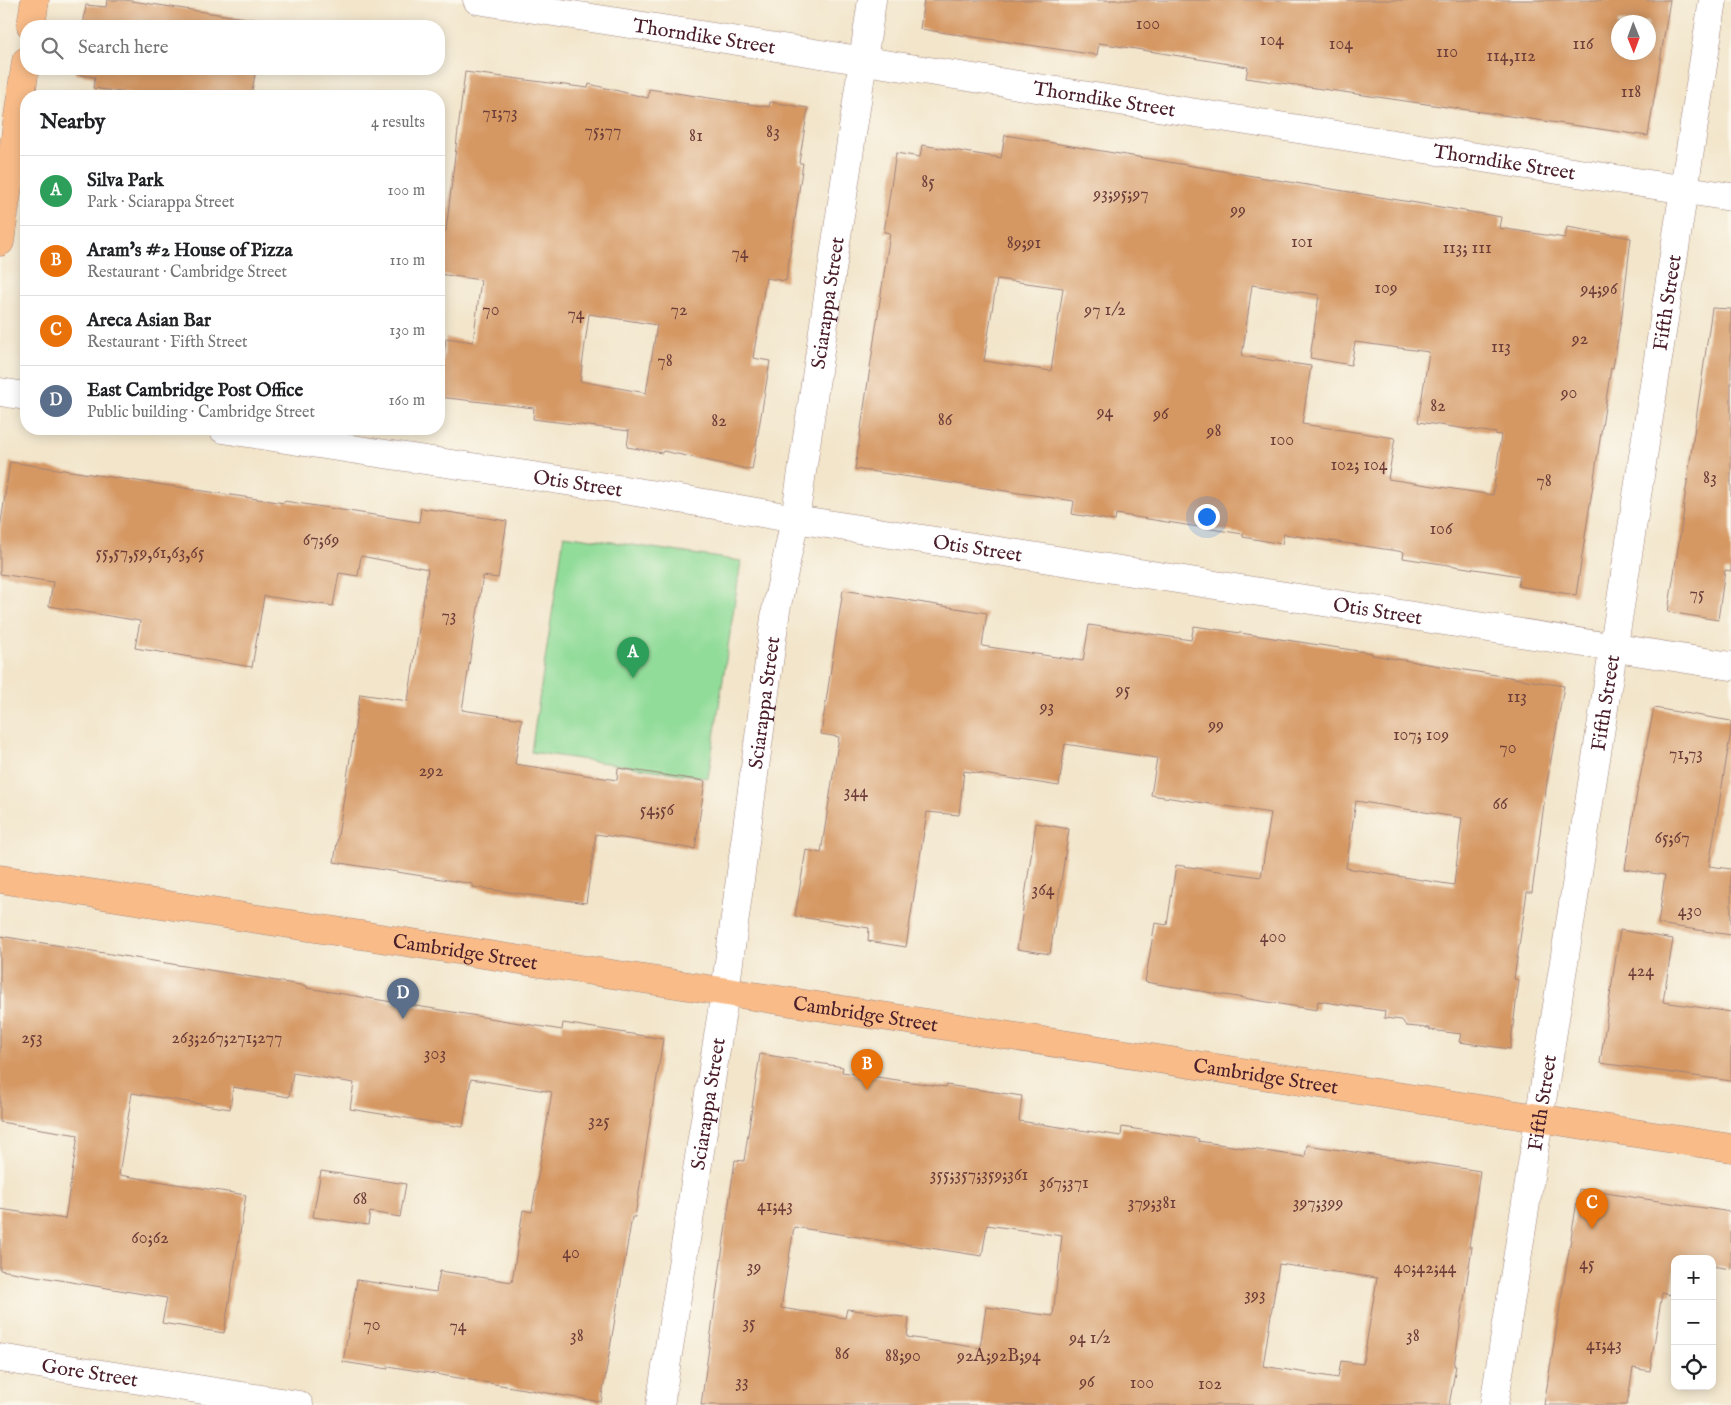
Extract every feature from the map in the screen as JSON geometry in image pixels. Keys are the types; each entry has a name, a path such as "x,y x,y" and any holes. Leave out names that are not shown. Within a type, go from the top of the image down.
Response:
{"main road":[{"path":"32,20 35,0"},
{"path":"22,90 24,75"},
{"path":"0,242 20,103"},
{"name":"Cambridge Street","path":"0,880 1731,1148"}],"street":[{"name":"Thorndike Street","path":"477,0 1731,197"},
{"name":"Sciarappa Street","path":"660,1405 725,992 776,610 795,519 872,0"},
{"name":"Fifth Street","path":"1494,1405 1526,1193 1540,1119 1614,647 1713,0"},
{"path":"0,392 20,395"},
{"name":"Otis Street","path":"260,435 694,501 795,519 1731,666"},
{"name":"Gore Street","path":"0,1358 299,1405"}],"green space":[{"path":"564,535 741,561 708,778 531,752"}],"building":[{"path":"107,0 125,0 257,20 84,20 86,5 106,7"},
{"path":"924,0 1670,0 1648,136 1246,78 1248,67 1099,43 1097,55 920,29"},
{"path":"465,72 588,88 589,84 648,98 649,89 769,107 770,102 808,108 799,163 803,163 786,281 766,278 753,358 770,361 752,470 663,451 662,453 627,447 629,431 533,419 534,408 445,398 446,338 473,342 481,280 445,275 445,231","holes":["589,314 657,325 646,393 580,381"]},
{"path":"82,75 255,75 252,90 107,90 93,88 95,77"},
{"path":"1005,135 1501,217 1499,228 1565,238 1567,227 1631,238 1622,314 1613,368 1611,368 1576,595 1518,586 1520,576 1403,558 1404,552 1284,534 1282,544 1243,537 1243,534 1116,514 1115,521 1072,514 1074,501 855,469 890,233 884,232 896,153 920,157 922,145 1001,158","holes":["997,279 1063,288 1051,371 984,361","1252,285 1319,295 1310,358 1351,365 1355,342 1429,352 1418,422 1501,435 1493,495 1388,479 1395,438 1302,424 1311,366 1242,356"]},
{"path":"1712,308 1731,309 1731,571 1725,570 1718,620 1668,612"},
{"path":"10,462 419,522 421,508 507,521 498,578 483,576 462,710 522,719 515,764 617,780 618,768 705,781 695,849 596,834 586,903 473,887 473,884 334,862 360,694 408,701 428,569 361,556 358,576 339,573 333,606 264,596 252,667 135,648 140,621 49,606 53,582 0,574 0,529"},
{"path":"843,590 987,613 982,646 1083,661 1089,625 1191,640 1194,626 1372,653 1372,655 1564,686 1547,782 1532,892 1527,892 1514,979 1519,980 1510,1049 1459,1042 1461,1034 1406,1026 1402,1020 1384,1018 1385,1011 1318,1001 1317,1010 1145,982 1155,923 1167,925 1176,865 1261,877 1271,813 1151,795 1157,758 1065,744 1059,786 964,771 959,815 927,812 906,947 868,941 869,928 795,916 806,850 821,853 839,737 821,734","holes":["1356,801 1462,818 1454,885 1346,868"]},
{"path":"1654,708 1731,721 1731,731 1709,866 1731,869 1731,935 1658,924 1665,875 1625,869 1637,792"},
{"path":"1036,823 1069,829 1050,954 1017,949"},
{"path":"1620,930 1673,939 1663,1002 1731,1012 1731,1081 1600,1063"},
{"path":"0,936 562,1030 563,1023 663,1039 635,1217 632,1217 601,1402 388,1366 388,1369 343,1362 357,1280 436,1292 440,1271 512,1282 523,1210 532,1212 552,1092 471,1079 463,1127 350,1109 354,1083 293,1073 289,1097 233,1087 230,1109 132,1093 119,1175 246,1195 224,1333 162,1323 167,1298 0,1270 0,1209 65,1219 78,1135 0,1122"},
{"path":"760,1054 843,1067 842,1072 1022,1096 1019,1121 1121,1136 1122,1127 1199,1139 1198,1141 1305,1157 1307,1145 1480,1171 1469,1247 1472,1247 1449,1405 701,1405 735,1160 744,1161","holes":["987,1225 1062,1236 1053,1316 986,1307 980,1348 907,1337 909,1318 847,1309 845,1318 781,1308 794,1227 982,1256","1279,1264 1377,1278 1363,1364 1341,1361 1338,1378 1263,1366"]},
{"path":"321,1171 406,1184 400,1217 370,1212 368,1225 313,1217"},
{"path":"1579,1189 1731,1212 1731,1269 1716,1267 1716,1255 1671,1255 1671,1295 1662,1293 1650,1371 1633,1368 1627,1405 1544,1405"}],"place":[{"name":"Silva Park","path":"633,678"},
{"name":"East Cambridge Post Office","path":"403,1019"},
{"name":"Aram's #2 House of Pizza","path":"867,1090"},
{"name":"Areca Asian Bar","path":"1592,1229"}]}
